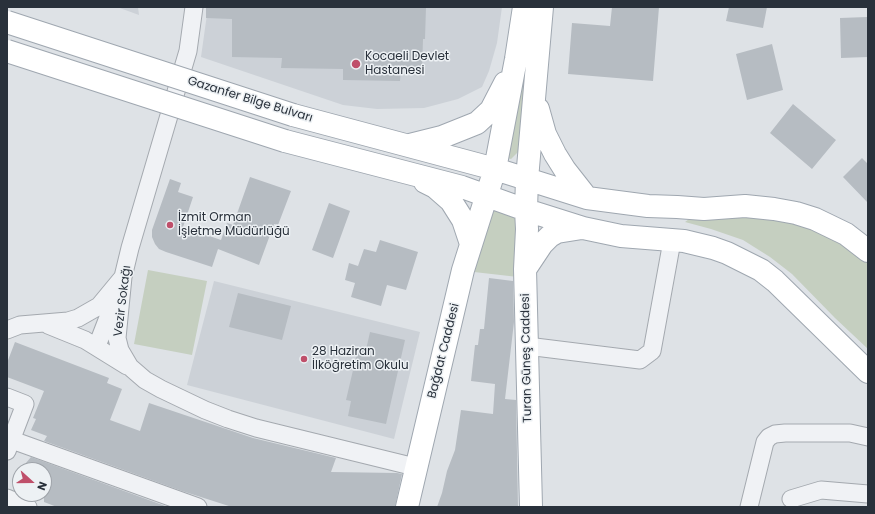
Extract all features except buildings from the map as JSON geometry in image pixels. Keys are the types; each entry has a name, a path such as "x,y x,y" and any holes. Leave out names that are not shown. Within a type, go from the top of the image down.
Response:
{"main road":[{"path":"495,169 516,59 524,7"},
{"path":"542,7 527,179 587,198 648,206 704,209 745,206 796,213 815,219 846,234 868,251"},
{"name":"Gazanfer Bilge Bulvarı","path":"7,22 293,115 495,169 527,179"},
{"path":"7,51 285,141 462,186 526,210 583,228 621,236 684,241 727,253 761,270 775,281 868,372"},
{"path":"409,146 442,137 477,123 491,110 496,102 516,59"},
{"path":"535,93 545,134 565,170 587,198"},
{"name":"Bağdat Caddesi","path":"407,507 415,467 464,270 488,196 495,169"},
{"path":"402,171 435,187 451,201 463,220 472,244"},
{"name":"Turan Güneş Caddesi","path":"527,179 525,269 531,507"},
{"path":"525,269 538,249 550,236 557,232 583,228"}],"street":[{"name":"Vezir Sokağı","path":"194,7 188,51 130,248 123,277 117,338 120,350 130,368 145,380 205,410 256,428 415,467"},
{"path":"527,346 640,360 652,351 672,241"},
{"path":"7,330 20,325 68,321 88,313 99,306 107,298 123,277"},
{"path":"91,343 123,277"},
{"path":"46,324 91,343 130,368"},
{"path":"7,397 25,404 9,445 198,507"},
{"path":"749,507 765,442 775,434 850,433 868,437"},
{"path":"791,499 821,490 868,494"},
{"path":"7,498 28,507"}],"shaded area":[{"path":"117,7 138,7 139,15"},
{"name":"Kocaeli Devlet Hastanesi","path":"208,7 502,7 497,43 489,71 482,87 458,99 424,108 377,109 343,105 201,57"},
{"name":"28 Haziran İlköğretim Okulu","path":"214,281 420,332 394,439 187,385"}],"green space":[{"path":"528,70 521,142 518,152 511,159 507,158 508,146 525,71"},
{"path":"494,207 516,215 518,277 474,272 486,219"},
{"path":"692,217 764,217 813,228 868,258 868,349 792,274 770,257 743,240 685,222"},
{"path":"148,270 207,281 192,355 134,344"}],"place":[{"name":"Kocaeli Devlet Hastanesi","path":"356,64"},
{"name":"İzmit Orman İşletme Müdürlüğü","path":"170,225"},
{"name":"28 Haziran İlköğretim Okulu","path":"304,359"}]}
